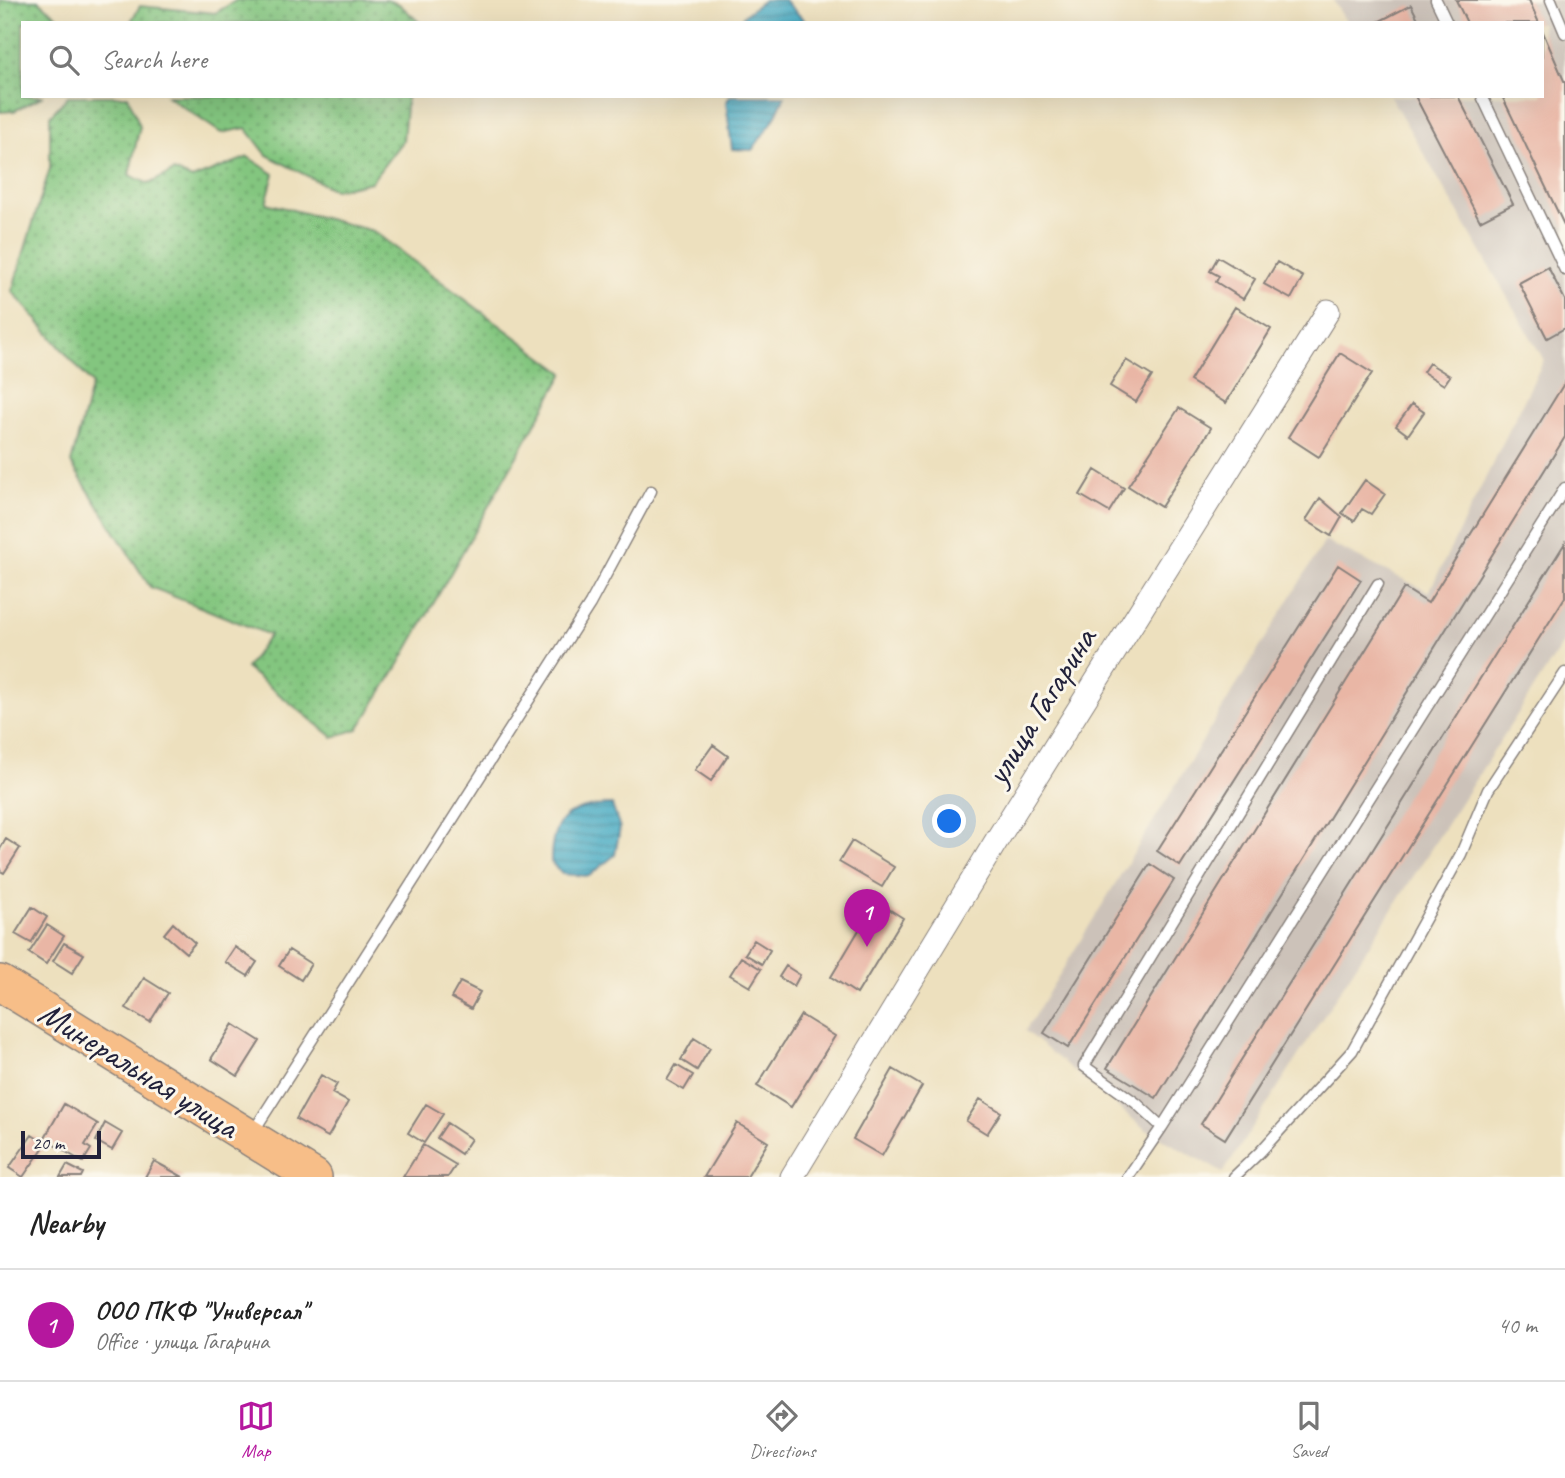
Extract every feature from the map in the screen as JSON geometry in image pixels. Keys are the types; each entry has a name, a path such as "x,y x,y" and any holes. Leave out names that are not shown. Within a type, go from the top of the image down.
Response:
{"main road":[{"name":"Минеральная улица","path":"0,984 314,1177"}],"street":[{"name":"улица Гагарина","path":"792,1177 999,838 1328,311"}],"lane":[{"path":"1436,0 1446,21"},
{"path":"1551,0 1565,33"},
{"path":"1483,98 1565,270"},
{"path":"1128,1177 1565,488"},
{"path":"249,1137 590,604 652,491"},
{"path":"1162,1127 1136,1103 1084,1066 1378,584"},
{"path":"1234,1177 1352,1051 1461,854 1488,790 1565,673"}],"shaded area":[{"path":"1333,0 1565,0 1565,640 1223,1173 1145,1129 1025,1031 1325,541 1429,592 1544,360 1391,98 1544,98 1544,21 1346,21"}],"green space":[{"path":"0,0 38,0 63,21 21,21 21,98 39,98 14,111 0,112"},
{"path":"237,0 386,0 399,4 418,21 131,21 140,6 215,13"},
{"path":"66,98 129,98 140,126 129,175 149,184 174,171 192,179 248,157 274,174 266,203 373,231 564,373 398,666 358,729 333,737 246,668 270,635 150,587 71,463 92,384 12,291 50,168 50,116"},
{"path":"170,98 407,98 403,140 371,182 334,190 267,155 246,128 221,133"}],"water":[{"path":"764,0 784,0 804,20 742,21 743,16"},
{"path":"729,98 784,98 773,121 752,150 732,149 726,102"},
{"path":"612,805 620,828 615,855 589,876 562,874 551,862 554,834 559,824 565,817 584,808"}],"building":[{"path":"1456,0 1529,0 1538,21 1466,21"},
{"path":"1411,5 1419,21 1380,21"},
{"path":"1544,35 1565,83 1565,227 1503,98 1544,98"},
{"path":"1416,98 1459,98 1513,204 1480,221"},
{"path":"1218,257 1255,279 1243,299 1216,282 1219,276 1210,271"},
{"path":"1277,262 1303,277 1291,299 1264,284"},
{"path":"1548,267 1565,300 1565,328 1547,338 1519,283"},
{"path":"1235,307 1271,329 1226,403 1190,381"},
{"path":"1340,353 1372,373 1319,457 1288,437"},
{"path":"1126,360 1152,376 1136,402 1110,386"},
{"path":"1429,363 1450,376 1444,385 1423,372"},
{"path":"1565,382 1565,437 1156,1098 1107,1068 1404,588 1428,603"},
{"path":"1412,404 1424,412 1408,435 1396,426"},
{"path":"1179,408 1211,428 1161,507 1128,486"},
{"path":"1095,470 1124,488 1109,512 1080,495"},
{"path":"1365,480 1385,494 1371,514 1362,509 1354,521 1342,513"},
{"path":"1320,498 1342,517 1331,536 1306,520"},
{"path":"1565,543 1565,597 1225,1139 1201,1124"},
{"path":"1338,565 1361,580 1180,866 1157,851"},
{"path":"713,745 728,756 711,781 695,770"},
{"path":"6,839 20,848 4,873 0,871 0,849"},
{"path":"852,841 894,867 882,887 839,862"},
{"path":"1150,864 1174,880 1068,1048 1044,1033"},
{"path":"870,897 903,918 857,994 831,977 862,925 856,922"},
{"path":"32,907 47,917 31,943 15,934"},
{"path":"173,923 195,943 186,953 164,934"},
{"path":"47,925 64,936 46,964 29,953"},
{"path":"754,940 770,950 762,964 745,954"},
{"path":"64,943 84,954 72,973 53,961"},
{"path":"235,947 257,962 248,976 225,962"},
{"path":"289,950 311,964 301,980 279,966"},
{"path":"741,957 761,969 750,987 730,975"},
{"path":"786,966 800,975 794,986 779,977"},
{"path":"144,978 168,993 150,1022 126,1008"},
{"path":"460,982 480,992 471,1009 451,998"},
{"path":"801,1015 835,1036 791,1107 757,1086"},
{"path":"233,1024 260,1041 238,1076 211,1059"},
{"path":"694,1038 710,1048 697,1070 681,1060"},
{"path":"676,1065 693,1075 684,1090 667,1080"},
{"path":"893,1069 922,1086 882,1156 853,1139"},
{"path":"321,1075 337,1084 332,1093 348,1102 328,1137 296,1119"},
{"path":"980,1099 1001,1112 987,1134 966,1121"},
{"path":"64,1104 98,1124 85,1145 91,1149 83,1162 44,1139"},
{"path":"426,1104 443,1114 424,1143 408,1133"},
{"path":"105,1123 122,1133 112,1150 96,1141"},
{"path":"447,1123 471,1139 461,1154 437,1138"},
{"path":"737,1123 768,1142 747,1177 704,1177"},
{"path":"32,1135 46,1144 23,1177 9,1168"},
{"path":"423,1145 456,1165 448,1177 403,1177"},
{"path":"154,1161 183,1177 145,1177"},
{"path":"67,1165 83,1173 81,1177 60,1177"}],"place":[{"name":"ООО ПКФ \"Универсал\"","path":"867,947"}]}
